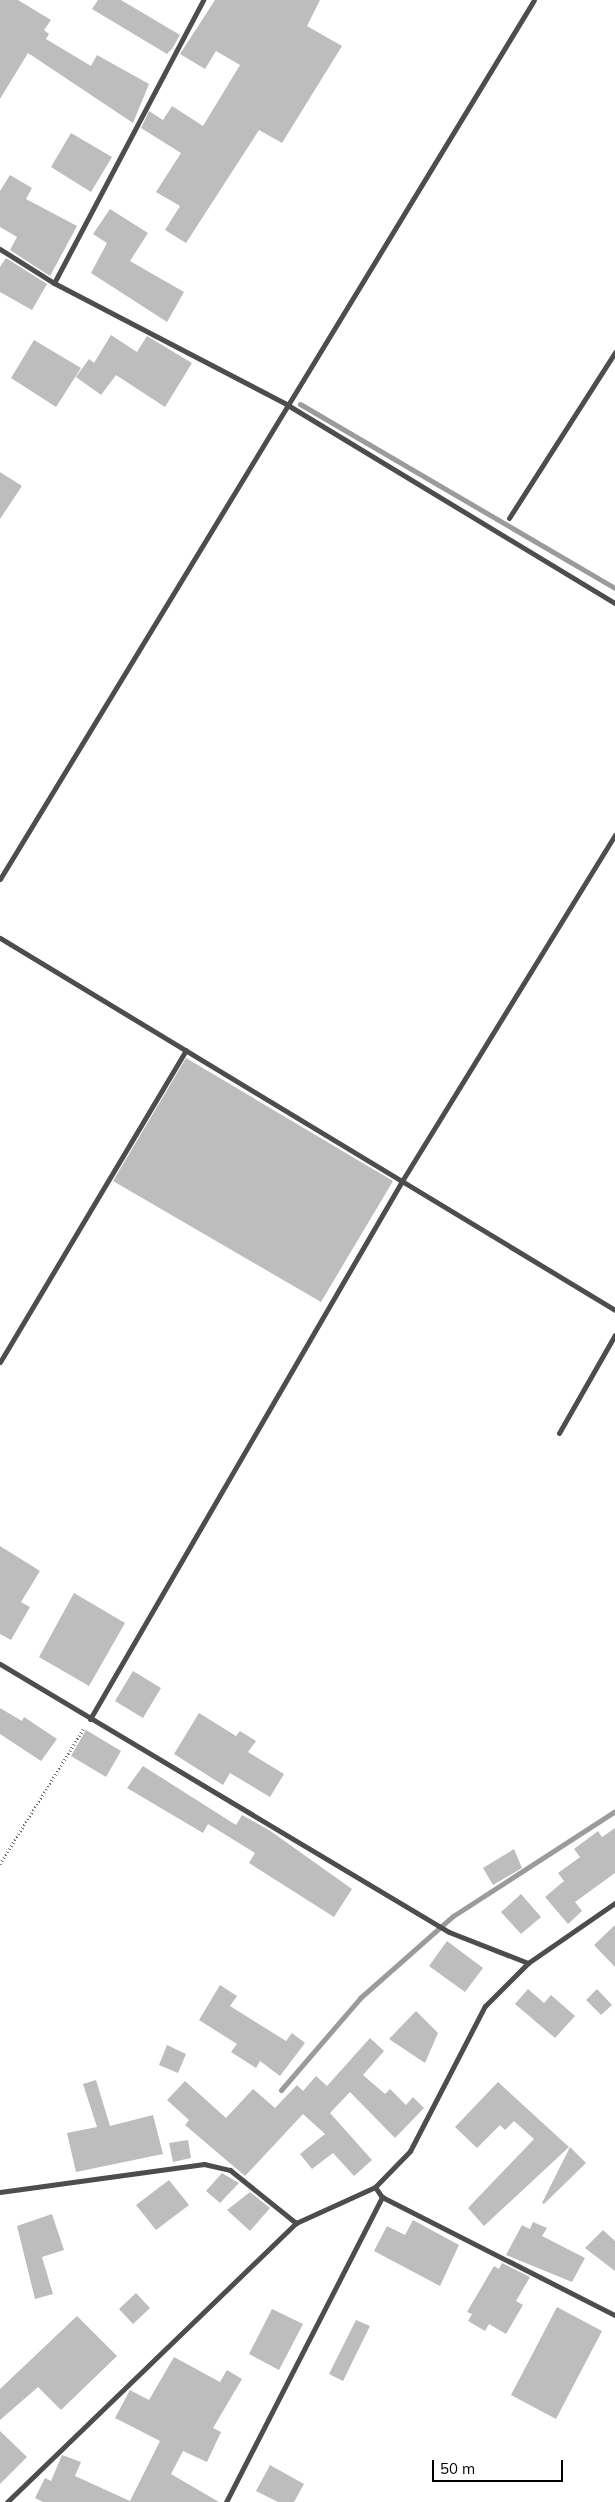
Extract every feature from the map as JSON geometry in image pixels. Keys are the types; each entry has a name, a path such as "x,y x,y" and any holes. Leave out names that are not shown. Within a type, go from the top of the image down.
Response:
{"street":[{"path":"54,283 203,0"},
{"path":"0,879 286,404 534,0"},
{"path":"0,249 54,283 286,404 615,603"},
{"path":"509,518 615,352"},
{"path":"90,1719 402,1181 615,835"},
{"path":"0,938 615,1310"},
{"path":"0,1362 186,1050"},
{"path":"559,1433 615,1335"},
{"path":"0,1664 449,1932 528,1964"},
{"path":"7,2502 296,2222 375,2187 410,2151 485,2006 528,1964 615,1903"},
{"path":"0,2192 204,2164 230,2170 296,2222"},
{"path":"375,2187 382,2197 615,2315"},
{"path":"226,2502 382,2197"}],"path":[{"path":"0,1864 90,1719"}],"building":[{"path":"0,0 18,0 51,20 44,30 49,34 46,39 91,66 97,55 149,84 133,123 28,53 0,99"},
{"path":"98,0 121,0 180,35 167,54 92,9"},
{"path":"215,0 320,0 307,26 342,46 282,143 259,130 186,243 165,230 180,206 156,192 181,153 141,128 149,111 163,120 172,106 203,126 240,65 216,51 205,69 180,54"},
{"path":"71,133 112,157 91,192 51,167"},
{"path":"10,175 32,188 26,199 77,226 50,276 10,250 17,237 0,227 0,191"},
{"path":"110,209 148,233 130,261 184,292 167,322 91,273 107,243 93,234"},
{"path":"6,258 47,284 32,310 0,292 0,267"},
{"path":"111,335 137,352 147,336 192,363 165,407 116,375 101,395 76,377 89,359 94,363"},
{"path":"34,340 81,368 56,407 11,378"},
{"path":"0,472 22,486 0,519"},
{"path":"186,1058 393,1181 321,1302 113,1181"},
{"path":"0,1546 40,1571 21,1602 30,1607 11,1640 0,1634"},
{"path":"74,1593 125,1623 89,1686 39,1657"},
{"path":"133,1671 161,1688 143,1718 115,1701"},
{"path":"0,1708 22,1721 24,1717 57,1739 41,1761 0,1734"},
{"path":"199,1713 236,1736 240,1731 256,1741 248,1752 284,1774 270,1797 230,1773 223,1785 174,1754"},
{"path":"86,1730 121,1751 106,1777 71,1756"},
{"path":"143,1766 236,1825 242,1815 269,1830 352,1889 334,1917 249,1863 255,1853 208,1824 203,1833 127,1788"},
{"path":"615,1828 615,1873 575,1902 582,1911 568,1924 545,1897 564,1881 558,1873 580,1857 574,1849 598,1831 602,1837"},
{"path":"514,1849 522,1868 493,1885 483,1868"},
{"path":"521,1894 541,1917 521,1934 501,1912"},
{"path":"615,1925 615,1967 594,1945"},
{"path":"447,1941 483,1968 465,1992 429,1966"},
{"path":"220,1985 237,1996 230,2006 286,2041 292,2033 305,2043 280,2076 260,2061 256,2068 231,2052 237,2044 199,2020"},
{"path":"528,1989 544,2003 551,1995 575,2016 555,2038 515,2004"},
{"path":"597,1989 612,2005 601,2015 586,2000"},
{"path":"416,2011 438,2033 425,2063 389,2039"},
{"path":"370,2038 384,2051 363,2075 385,2094 390,2089 406,2105 413,2097 424,2108 395,2138 350,2092 330,2113 372,2160 354,2176 333,2153 312,2169 300,2154 325,2134 303,2114 245,2176 185,2125 189,2120 167,2100 185,2081 226,2118 253,2089 275,2108 297,2085 303,2091 316,2076 327,2086"},
{"path":"167,2045 186,2054 178,2073 159,2065"},
{"path":"96,2080 110,2126 153,2115 163,2154 76,2172 67,2133 97,2127 83,2084"},
{"path":"498,2082 569,2147 484,2226 468,2208 534,2139 514,2121 505,2130 500,2125 477,2148 455,2127"},
{"path":"188,2140 191,2158 173,2162 169,2143"},
{"path":"570,2147 586,2163 544,2204 542,2203"},
{"path":"222,2173 239,2183 220,2203 206,2191"},
{"path":"169,2180 189,2205 156,2230 136,2205"},
{"path":"250,2192 270,2208 250,2231 227,2210"},
{"path":"52,2214 64,2250 42,2257 53,2294 35,2299 17,2226"},
{"path":"413,2220 459,2245 440,2286 374,2251 387,2226 405,2235"},
{"path":"533,2222 547,2228 542,2236 585,2258 572,2282 506,2255 522,2225 530,2229"},
{"path":"603,2230 615,2241 615,2271 585,2248"},
{"path":"502,2263 530,2277 516,2301 523,2305 506,2334 489,2324 485,2331 468,2321 472,2314 467,2312 494,2266 499,2269"},
{"path":"136,2293 150,2308 133,2324 119,2309"},
{"path":"557,2307 602,2331 556,2419 511,2395"},
{"path":"272,2309 303,2324 279,2370 249,2354"},
{"path":"77,2316 117,2356 61,2410 38,2387 0,2420 0,2389"},
{"path":"356,2320 370,2326 343,2381 329,2374"},
{"path":"174,2357 220,2382 227,2370 242,2379 213,2428 221,2432 207,2462 183,2451 171,2474 219,2502 43,2502 35,2498 45,2478 51,2481 62,2455 81,2462 75,2476 130,2501 160,2441 115,2418 130,2390 149,2400"},
{"path":"0,2431 27,2457 0,2484"},
{"path":"270,2465 304,2484 294,2502 278,2502 256,2491"}],"waterway":[{"path":"300,404 615,588"},
{"path":"281,2090 360,1998 453,1916 615,1811"}]}
